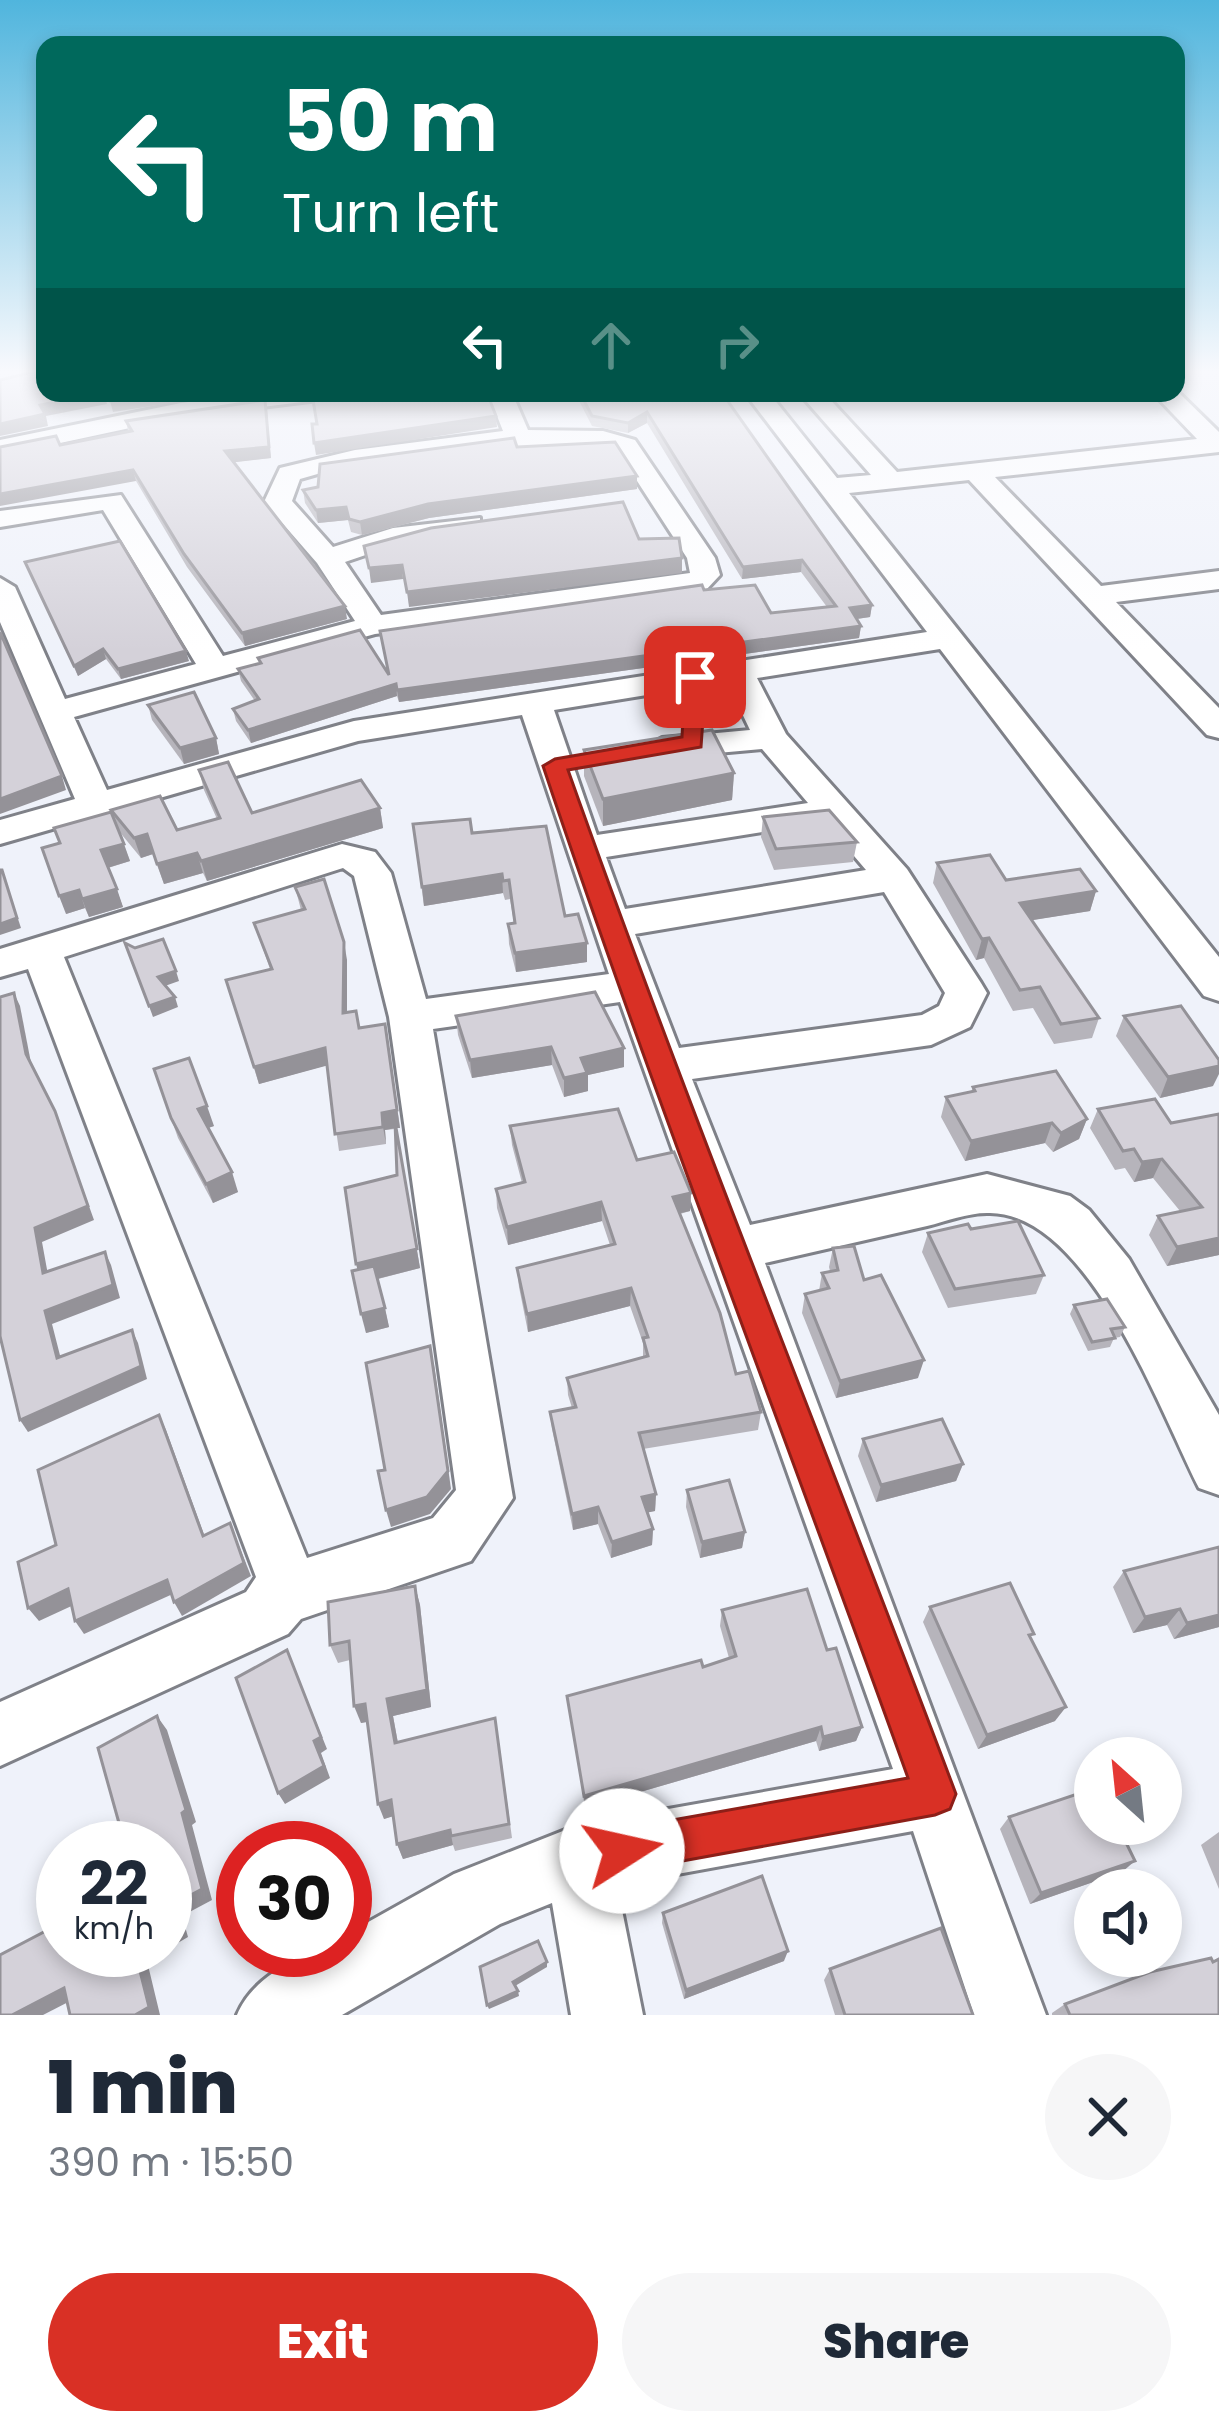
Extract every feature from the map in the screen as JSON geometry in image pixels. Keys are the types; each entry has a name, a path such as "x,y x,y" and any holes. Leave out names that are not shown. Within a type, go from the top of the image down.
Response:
{"street":[{"path":"325,463 289,474 278,502 328,558 374,626"},
{"path":"58,712 213,666 374,626 695,585 705,575 701,558 650,500 634,463"},
{"path":"812,463 1219,986"},
{"path":"875,463 890,480"},
{"path":"831,487 1047,463"},
{"path":"975,471 1219,728"},
{"path":"0,519 90,500 111,501 213,666"},
{"path":"328,558 393,536 500,520"},
{"path":"1093,596 1219,580"},
{"path":"0,587 94,802"},
{"path":"0,832 354,731 950,638"},
{"path":"665,1066 931,1029 955,1016 966,993 894,878 839,809 771,738 737,671"},
{"path":"693,742 695,677"},
{"path":"535,702 593,759"},
{"path":"593,759 693,742 771,738"},
{"path":"593,759 584,849 609,925 735,1249 935,1794 1010,2015"},
{"path":"584,849 839,809"},
{"path":"0,1734 267,1613 282,1595 285,1577 20,956 342,856 362,861 372,873 410,1017 484,1498 473,1520 451,1541 282,1595"},
{"path":"609,925 894,878"},
{"path":"410,1017 631,986"},
{"path":"735,1249 987,1193 1030,1198 1070,1223 1105,1264 1219,1469"},
{"path":"273,2015 478,1898 578,1859 935,1794"},
{"path":"578,1859 608,2015"}],"building":[{"path":"0,463 234,463 345,606 242,633 184,554 133,470 0,494"},
{"path":"629,463 637,476 428,504 360,522 349,519 346,507 316,510 303,490 318,487 320,464"},
{"path":"679,463 772,463 872,605 850,608 861,626 397,690 396,684 248,730 233,709 259,699 238,669 261,663 258,658 360,630 389,675 380,631 702,585 704,590 755,585 771,613 836,606 802,560 743,567"},
{"path":"623,502 639,539 679,538 682,558 407,592 402,565 369,568 364,546 431,528"},
{"path":"120,541 186,651 118,669 103,649 74,666 25,562"},
{"path":"0,632 62,776 0,799"},
{"path":"194,692 216,738 180,748 148,705"},
{"path":"712,730 734,773 603,799 584,750"},
{"path":"228,762 252,813 361,780 380,808 201,861 197,853 157,864 147,834 134,838 111,810 160,796 177,830 220,818 199,770"},
{"path":"829,810 857,842 776,849 763,817"},
{"path":"111,812 124,844 101,850 117,889 82,899 79,890 59,896 42,848 60,843 54,828"},
{"path":"470,819 472,833 546,826 565,916 578,914 587,943 515,953 508,924 515,923 509,880 503,881 502,874 422,887 413,824"},
{"path":"990,855 1006,880 1080,869 1096,891 1020,903 1099,1018 1061,1024 1040,987 1020,990 989,938 982,939 937,863"},
{"path":"0,870 17,918 0,924"},
{"path":"324,879 344,942 343,1013 356,1011 359,1028 385,1024 397,1110 382,1113 383,1127 335,1134 325,1048 254,1067 226,980 272,969 254,923 305,909 295,887"},
{"path":"163,939 176,971 158,977 175,997 149,1006 125,943 135,948"},
{"path":"595,992 624,1048 581,1058 587,1073 564,1078 551,1047 470,1060 456,1016"},
{"path":"14,993 26,1054 55,1111 88,1206 35,1228 43,1273 105,1252 113,1285 45,1311 57,1358 132,1330 141,1366 20,1420 0,1336 0,997"},
{"path":"1181,1006 1219,1066 1168,1077 1124,1016"},
{"path":"189,1058 207,1106 198,1109 232,1172 206,1184 171,1118 154,1069"},
{"path":"1056,1071 1087,1119 1061,1133 1052,1123 971,1141 946,1097 975,1091 973,1087"},
{"path":"1155,1099 1171,1123 1219,1114 1219,1238 1177,1247 1158,1216 1202,1207 1162,1159 1142,1162 1134,1149 1123,1151 1098,1109"},
{"path":"618,1109 637,1160 674,1152 691,1193 673,1197 720,1313 736,1374 749,1371 761,1412 639,1433 656,1494 642,1497 653,1529 612,1542 598,1507 572,1514 550,1412 576,1407 567,1378 648,1356 643,1338 648,1337 631,1288 527,1314 517,1268 615,1244 601,1202 507,1227 496,1189 525,1182 510,1126"},
{"path":"395,1122 417,1249 356,1264 345,1188 397,1175"},
{"path":"1018,1221 1044,1275 955,1289 928,1233 968,1224 971,1229"},
{"path":"854,1246 864,1280 881,1275 924,1360 840,1381 805,1294 829,1288 822,1273 838,1270 833,1248"},
{"path":"374,1266 385,1308 361,1314 352,1271"},
{"path":"1107,1299 1125,1327 1111,1329 1115,1338 1092,1342 1074,1305"},
{"path":"430,1346 448,1471 427,1497 386,1510 378,1471 385,1470 366,1363"},
{"path":"159,1415 203,1536 230,1523 244,1563 174,1602 167,1580 75,1621 68,1589 28,1608 18,1562 56,1545 38,1470"},
{"path":"942,1419 963,1464 881,1485 863,1439"},
{"path":"729,1480 745,1532 702,1542 687,1490"},
{"path":"1219,1547 1219,1615 1187,1623 1180,1609 1145,1617 1124,1571"},
{"path":"1010,1583 1034,1634 1029,1635 1066,1707 987,1735 930,1607"},
{"path":"415,1586 427,1690 387,1699 395,1743 495,1718 509,1824 451,1836 450,1830 397,1844 391,1800 378,1804 365,1704 354,1706 349,1641 330,1645 328,1602"},
{"path":"807,1589 827,1650 836,1648 862,1727 823,1737 821,1727 584,1796 567,1696 701,1660 703,1667 736,1656 722,1610"},
{"path":"287,1650 321,1737 314,1741 324,1766 278,1793 236,1678"},
{"path":"157,1716 186,1810 184,1821 118,1821 98,1748"},
{"path":"1074,1795 1074,1845 1127,1845 1135,1861 1112,1869 1074,1869 1074,1882 1041,1893 1009,1817"},
{"path":"192,1851 202,1889 192,1894"},
{"path":"762,1876 788,1951 686,1990 663,1913"},
{"path":"941,1928 973,2015 845,2015 830,1969"},
{"path":"36,1936 36,1977 142,1977 149,2007 135,2015 70,2015 64,1988 12,2015 0,2015 0,1955"},
{"path":"538,1941 547,1962 513,1982 518,1991 487,2005 480,1967"},
{"path":"1219,1959 1219,2015 1070,2015 1065,2004 1137,1977 1182,1977 1182,1965"}],"route":[{"path":"622,1851 935,1794 735,1249 631,986 555,766 693,742 695,677"}]}
